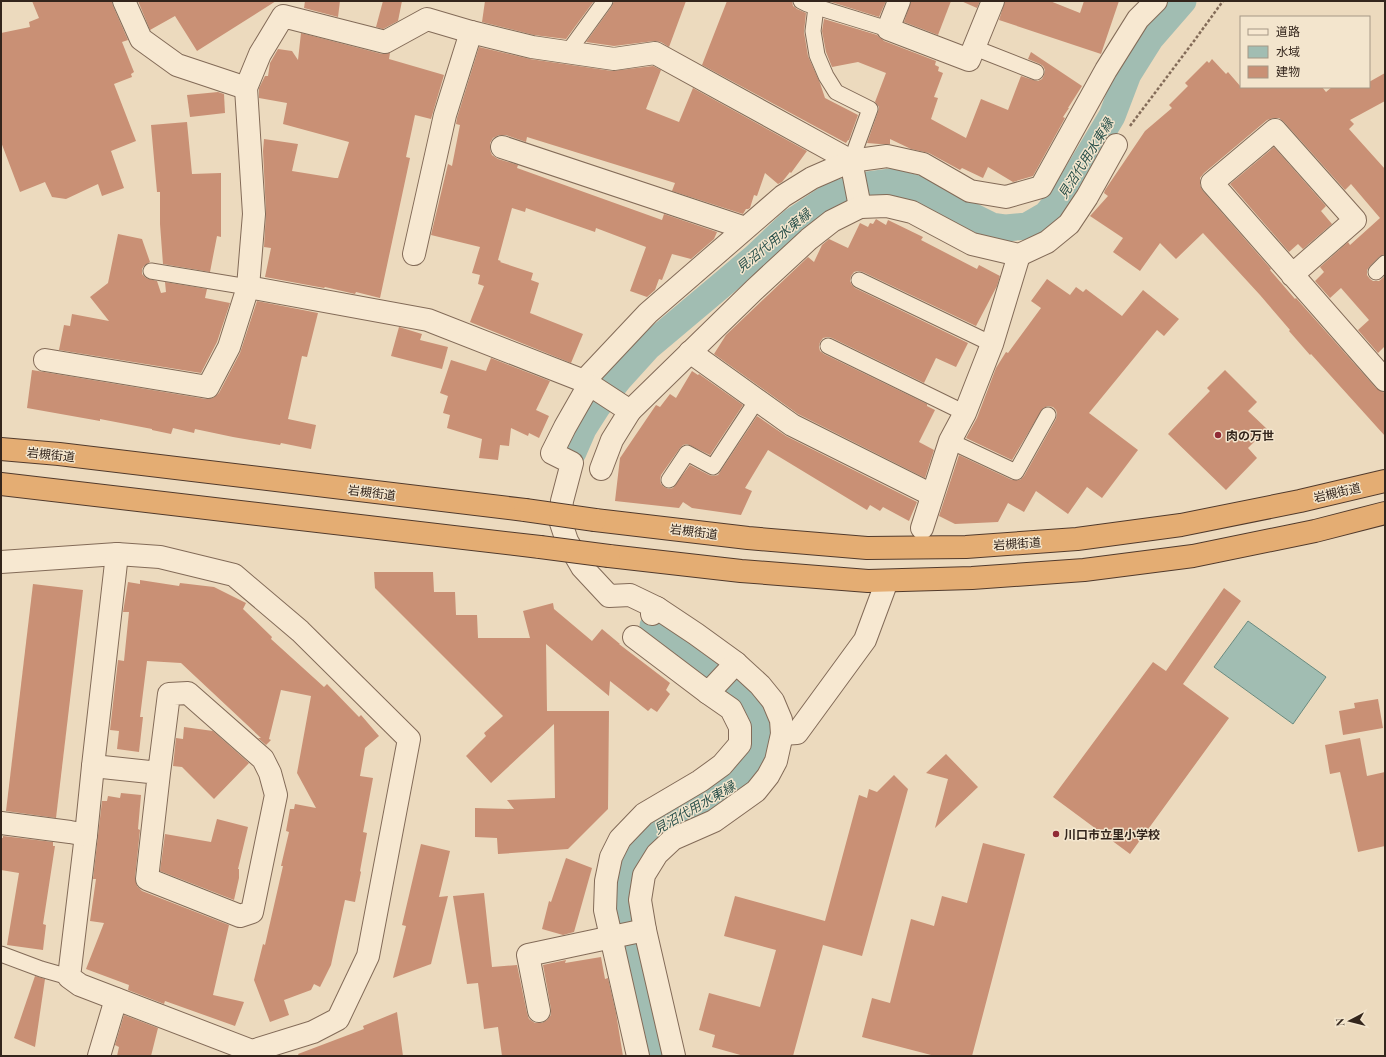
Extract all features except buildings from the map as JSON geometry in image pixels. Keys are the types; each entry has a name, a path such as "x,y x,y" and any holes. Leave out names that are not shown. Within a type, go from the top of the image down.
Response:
{"highway":[{"name":"岩槻街道","path":"1,449 67,455 748,538 867,548 966,547 1077,539 1180,525 1300,501 1385,481"},
{"path":"1,484 741,571 868,581 972,578 1084,570 1193,556 1314,531 1385,513"}],"street":[{"path":"124,1 141,39 177,65 246,88"},
{"path":"899,1 888,29 969,60 993,1"},
{"path":"674,1056 645,930 640,900 644,875 657,854 673,839 714,821 756,791 768,776 776,761 782,734 781,720 772,701 760,685 732,667 696,634 654,611 630,595 609,596 582,567 567,541 560,520 562,501 572,464 552,454 586,383 648,313 783,196 812,178 851,160 887,156 923,164 970,191 1006,197 1041,187 1106,70 1138,19 1156,1"},
{"path":"45,360 208,387 229,347 248,287 254,214 246,88 260,54 283,16 385,42 427,19 471,32 532,47 614,59 655,53 851,160"},
{"path":"414,254 445,115 471,32"},
{"path":"1292,274 1355,220 1275,130 1212,184 1385,380"},
{"path":"601,469 612,440 630,411 809,239 832,221 860,207 887,206 912,212 972,244 1019,255 1047,242 1069,224 1087,197 1116,145"},
{"path":"502,147 746,228"},
{"path":"851,160 860,207"},
{"path":"922,528 950,441 965,413 992,344 1019,255"},
{"path":"248,287 428,320 586,383 630,411"},
{"path":"690,352 792,425 932,495"},
{"path":"1,562 116,554 160,557 234,575 300,631 409,739 368,956 338,1019 313,1032 252,1051 80,986 69,977 86,835 116,554"},
{"path":"782,734 797,733 865,640 887,580"},
{"path":"634,637 710,690 731,709 740,727 740,744 722,765 700,781 644,814 620,839 611,858 606,881 605,910 638,1056"},
{"path":"710,690 732,667"},
{"path":"188,693 263,760 270,773 276,795 252,912 240,916 148,879 159,773 169,694 188,693"},
{"path":"93,766 159,773"},
{"path":"1,822 86,835"},
{"path":"539,1010 528,955 645,930"},
{"path":"99,1056 116,999"}],"lane":[{"path":"568,52 605,1"},
{"path":"801,1 888,29"},
{"path":"816,7 813,31 817,55 826,76 836,92 870,108 851,160"},
{"path":"975,48 1036,72"},
{"path":"151,271 248,287"},
{"path":"859,280 992,344"},
{"path":"828,346 965,413"},
{"path":"669,480 687,452 713,467 757,400"},
{"path":"950,441 1016,472 1048,415"},
{"path":"1,954 41,969 69,977"}],"path":[{"path":"1116,145 1223,1"}],"water":[{"path":"1248,621 1326,677 1293,724 1214,667"}],"waterway":[{"name":"見沼代用水東縁","path":"573,452 583,429 597,407 619,379 648,347 755,257 792,222 831,196 861,186 891,182 918,189 992,226 1006,228 1027,226 1046,215 1070,186 1112,116 1128,74 1150,39 1183,1"},
{"name":"見沼代用水東縁","path":"653,626 720,675 758,714 760,738 755,757 743,779 653,829 634,848 624,862 624,883 628,915 656,1056"}],"place":[{"name":"肉の万世","path":"1218,435"},
{"name":"川口市立里小学校","path":"1056,834"}]}
